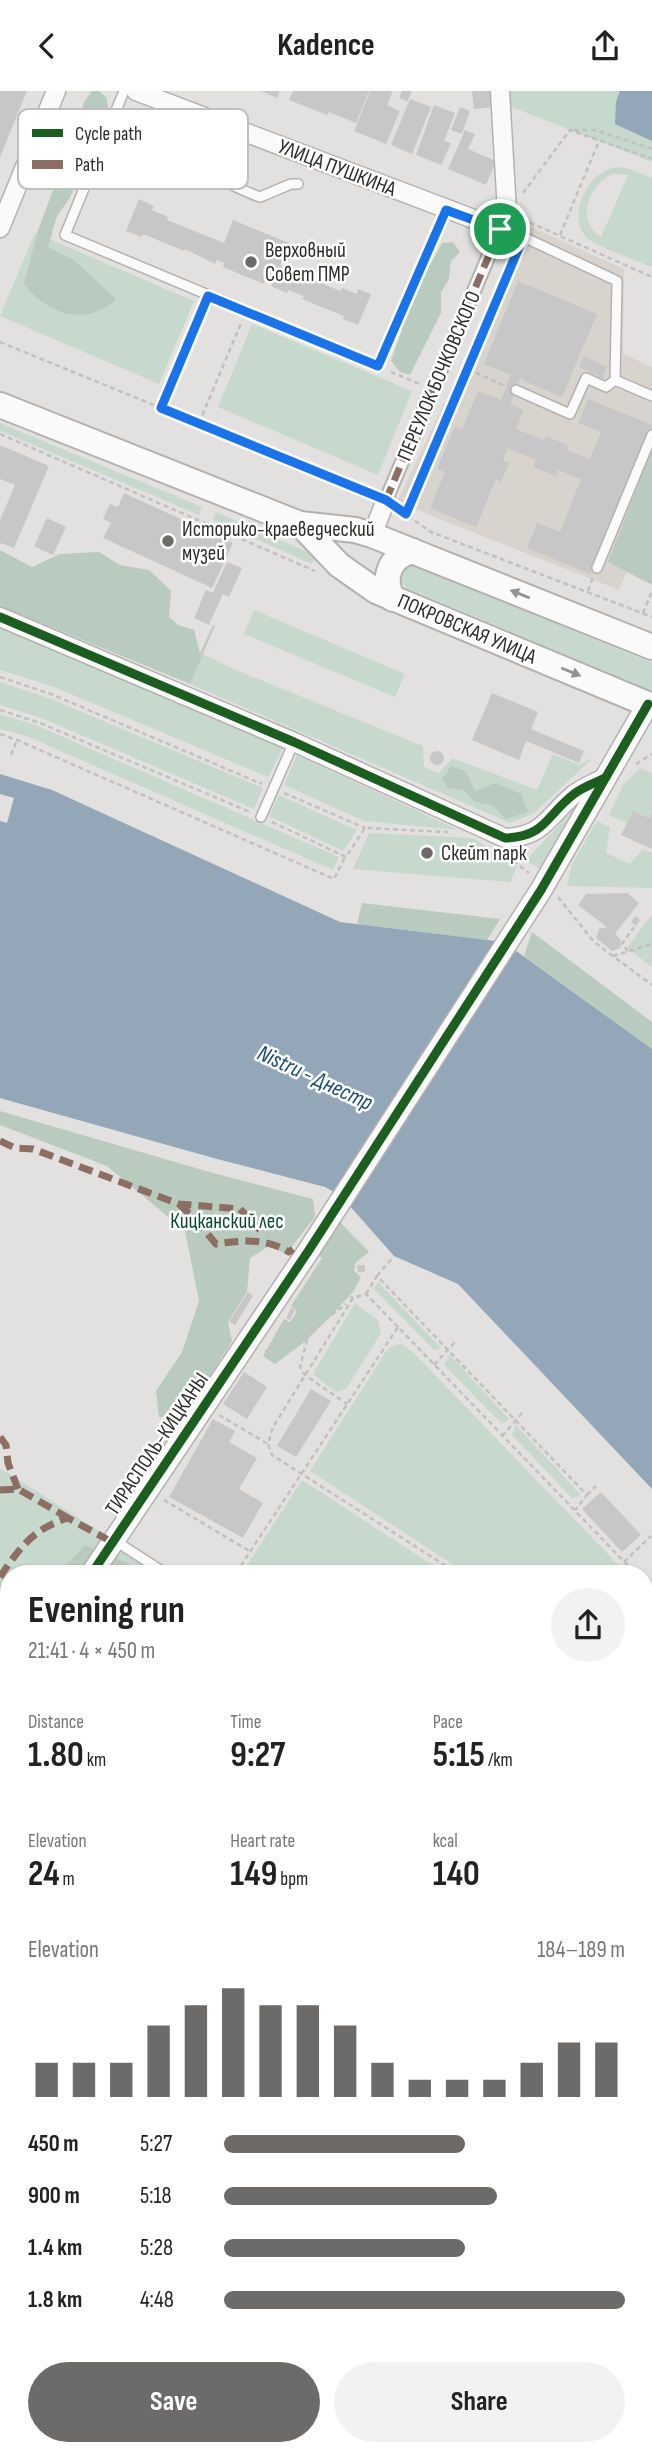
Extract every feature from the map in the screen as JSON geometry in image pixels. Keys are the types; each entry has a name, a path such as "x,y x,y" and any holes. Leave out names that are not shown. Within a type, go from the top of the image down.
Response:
{"main road":[{"name":"ПОКРОВСКАЯ УЛИЦА","path":"0,405 300,524 355,530 372,535 652,647"},
{"name":"ПОКРОВСКАЯ УЛИЦА","path":"300,524 340,565 362,583 393,599 650,705"},
{"path":"393,599 387,590 386,581 393,564 402,553 413,551"}],"street":[{"path":"49,109 56,91"},
{"name":"УЛИЦА ПУШКИНА","path":"136,91 183,109"},
{"name":"ПЕРЕУЛОК БОЧКОВСКОГО","path":"372,535 507,212 500,91"},
{"name":"УЛИЦА ПУШКИНА","path":"248,134 500,229"},
{"path":"0,228 18,184"},
{"path":"0,617 294,742 505,838 525,837 544,825 574,794 606,777"},
{"name":"ТИРАСПОЛЬ-КИЦКАНЫ","path":"97,1565 255,1344 541,890 650,705"}],"lane":[{"path":"116,109 124,91"},
{"path":"237,189 260,197 291,184 298,184"},
{"path":"84,189 65,235 378,366 446,210"},
{"path":"500,229 617,281 615,380"},
{"path":"511,388 570,414 586,377 606,387 615,380"},
{"path":"615,380 652,395"},
{"path":"595,572 652,435"},
{"path":"261,817 294,742"},
{"path":"113,1540 152,1565"}],"path":[{"path":"570,130 507,212 652,277"},
{"path":"570,130 652,159"},
{"path":"570,130 595,130 652,149"},
{"path":"560,236 599,141"},
{"path":"406,514 523,238"},
{"path":"161,408 208,296"},
{"path":"199,423 246,312"},
{"path":"0,342 386,500 431,532 652,617"},
{"path":"378,366 433,390"},
{"path":"467,369 511,388"},
{"path":"0,434 321,574"},
{"path":"588,592 595,572"},
{"path":"643,613 652,591"},
{"path":"0,677 51,694 365,828 473,834 477,826"},
{"path":"0,710 40,723 346,856"},
{"path":"0,734 334,879 365,828"},
{"path":"11,755 16,740"},
{"path":"564,902 594,941 652,985"},
{"path":"628,951 622,944 634,927"},
{"path":"613,956 652,944"},
{"path":"260,1230 309,1259 353,1298"},
{"path":"255,1344 309,1332 353,1298 366,1294 394,1256"},
{"path":"309,1259 306,1280 309,1332 300,1367 305,1375 347,1404"},
{"path":"377,1276 587,1495"},
{"path":"366,1294 627,1565"},
{"path":"350,1301 273,1427 268,1444 272,1455 445,1565"},
{"path":"242,1565 398,1327"},
{"path":"434,1365 455,1342"},
{"path":"502,1436 523,1412"},
{"path":"215,1413 268,1444"},
{"path":"575,1511 596,1486"},
{"path":"160,1498 251,1552"},
{"path":"624,1562 651,1535"}],"shaded area":[{"path":"529,226 624,269 623,354 652,367 652,511 619,590 397,502"}],"green space":[{"path":"92,91 99,91 107,98 108,109 83,109"},
{"path":"509,91 652,91 652,162 509,106"},
{"path":"617,167 630,169 652,178 652,267 592,242 581,229 578,218 583,195 597,176","holes":["613,174 628,175 601,237 589,222 588,203 597,186 605,179"]},
{"path":"54,189 74,189 57,216 48,247 74,260 116,299 105,308 80,315 56,310 33,294 24,284 38,230"},
{"path":"35,233 194,301 159,384 0,316"},
{"path":"453,242 460,252 451,261 449,279 441,292 441,313 410,375 400,372 391,361 415,292 442,243"},
{"path":"252,324 412,391 378,475 218,407"},
{"path":"0,423 202,507 199,515 0,431"},
{"path":"652,449 652,585 608,562"},
{"path":"216,512 316,556 312,564 213,520"},
{"path":"0,550 32,567 60,554 99,552 120,565 149,570 171,591 169,617 178,625 194,630 200,653 203,654 190,684 0,606"},
{"path":"412,565 652,663 652,691 407,588 401,582 400,575"},
{"path":"254,610 405,674 395,697 244,634"},
{"path":"0,625 285,745 268,777 54,687 0,670"},
{"path":"203,654 423,746 424,767 439,773 452,758 537,790 553,754 579,765 593,758 533,814 510,823 190,684"},
{"path":"0,682 49,698 263,788 254,809 41,718 0,705"},
{"path":"0,714 36,725 339,857 333,870 26,736 0,729"},
{"path":"297,755 458,830 364,821 284,785"},
{"path":"451,766 465,771 475,791 495,783 521,794 528,812 506,819 492,805 475,802 464,790 448,788 442,779"},
{"path":"640,768 652,773 652,812 649,818 633,811 627,823 609,815 623,785"},
{"path":"279,795 357,830 343,851 269,816"},
{"path":"577,806 539,869 526,860"},
{"path":"597,821 610,827 606,853 630,864 643,849 652,853 652,888 567,886 572,864"},
{"name":"Скейт парк","path":"369,833 473,838 517,867 510,882 353,869"},
{"path":"362,903 500,919 487,940 357,924"},
{"path":"652,914 652,967 627,948"},
{"path":"532,932 652,1022 652,1049 524,956"},
{"name":"Кицканский лес","path":"0,1111 313,1199 315,1217 286,1254 269,1246 250,1258 247,1292 228,1322 232,1341 185,1416 159,1417 156,1391 182,1352 199,1301 185,1231 107,1166 0,1125"},
{"path":"338,1220 369,1252 356,1262 354,1271 361,1277 353,1292 327,1320 307,1340 275,1364 263,1356 284,1319 290,1322 297,1311 291,1306 322,1258 316,1254"},
{"path":"378,1282 441,1348 434,1350 374,1289"},
{"path":"355,1303 378,1320 381,1333 346,1389 335,1392 313,1374"},
{"path":"401,1344 412,1351 618,1565 454,1565 310,1471 390,1347"},
{"path":"450,1355 509,1419 502,1424 444,1365"},
{"path":"516,1425 581,1495 572,1498 512,1435"},
{"path":"0,1468 152,1565 0,1565"},
{"path":"302,1480 433,1565 247,1565"},
{"path":"85,1545 130,1565 66,1565"}],"water":[{"path":"620,91 652,91 652,141 615,124 616,102"},
{"name":"Nistru - Днестр","path":"0,774 52,790 340,922 504,942 652,1049 652,1489 458,1284 394,1256 341,1196 325,1187 0,1098"}],"pier":[{"path":"0,794 14,798 7,823 0,821"}],"building":[{"path":"0,91 27,91 18,109 0,157"},
{"path":"261,91 280,91 277,98"},
{"path":"293,91 369,91 356,123 289,100"},
{"path":"370,91 393,91 387,105 400,111 386,144 354,131"},
{"path":"402,91 412,91 407,102 399,98"},
{"path":"472,91 492,91 493,107 474,109"},
{"path":"410,99 431,107 412,154 391,145"},
{"path":"434,105 455,113 444,141 451,143 441,165 416,155"},
{"path":"460,107 470,111 462,134 451,130"},
{"path":"465,130 475,134 468,149 496,161 486,185 448,169"},
{"name":"Верховный Совет ПМР","path":"139,199 154,206 152,210 168,217 167,220 224,243 233,220 289,243 280,266 340,291 342,288 357,294 358,289 371,294 358,325 343,319 344,316 302,299 304,296 288,290 287,293 271,286 273,283 265,280 264,284 223,267 224,263 217,260 215,264 185,249 184,251 143,234 141,237 126,231"},
{"path":"518,281 597,314 562,397 520,379 510,404 524,410 516,429 544,440 546,436 568,445 567,450 590,459 601,432 578,423 588,399 652,425 590,574 527,548 537,523 560,532 581,479 558,470 556,476 533,467 536,460 508,448 503,460 509,463 501,482 496,479 476,527 430,508 445,472 437,469 455,426 462,429 478,391 501,400 511,375 484,364"},
{"path":"584,356 607,367 602,378 579,367"},
{"path":"0,445 49,466 14,548 0,543 0,520 15,485 0,479"},
{"name":"Историко-краеведческий музей","path":"124,493 233,543 212,588 103,538 111,523 103,519 110,504 118,507"},
{"path":"47,518 66,527 53,555 34,546"},
{"path":"227,562 242,568 229,597 223,594 209,625 194,618 206,590 213,593"},
{"path":"213,625 215,626 203,654 200,653"},
{"path":"492,693 538,712 531,729 584,751 579,763 526,741 519,760 472,740"},
{"path":"437,751 442,753 442,763 437,765 432,763 430,758 432,753"},
{"path":"633,811 649,818 652,812 652,849 621,835"},
{"path":"627,893 639,903 615,934 621,940 620,948 612,951 596,938 599,929 607,927 578,905 586,894"},
{"path":"635,916 640,920 636,926 631,922"},
{"path":"357,1265 365,1265 365,1272 358,1272"},
{"path":"248,1292 253,1296 235,1325 229,1322"},
{"path":"291,1308 295,1310 290,1320 286,1318"},
{"path":"244,1372 267,1387 247,1419 223,1404"},
{"path":"311,1389 331,1401 296,1457 277,1446"},
{"path":"213,1419 235,1431 229,1442 257,1458 239,1489 263,1503 243,1538 169,1497"},
{"path":"601,1492 641,1535 622,1552 582,1509"}],"marked path":[{"path":"386,500 500,229"},
{"path":"0,1141 15,1148 33,1149 179,1204 240,1209 260,1230"},
{"path":"179,1204 216,1244 254,1241 272,1244 289,1252 293,1249"},
{"path":"0,1437 6,1445 8,1463 18,1489"},
{"path":"0,1490 18,1489 68,1518"},
{"path":"8,1565 28,1540 45,1528 68,1518 112,1542"}],"cycle path":[{"path":"0,617 294,742 505,838 529,834 544,824 574,794 605,778"},
{"path":"97,1565 309,1250 541,890 648,704"}],"place":[{"name":"Верховный Совет ПМР","path":"251,262"},
{"name":"Историко-краеведческий музей","path":"168,541"},
{"name":"Скейт парк","path":"427,853"}],"route":[{"path":"446,210 500,229 523,238 406,514 386,500 161,408 208,296 378,366 446,210"}]}
